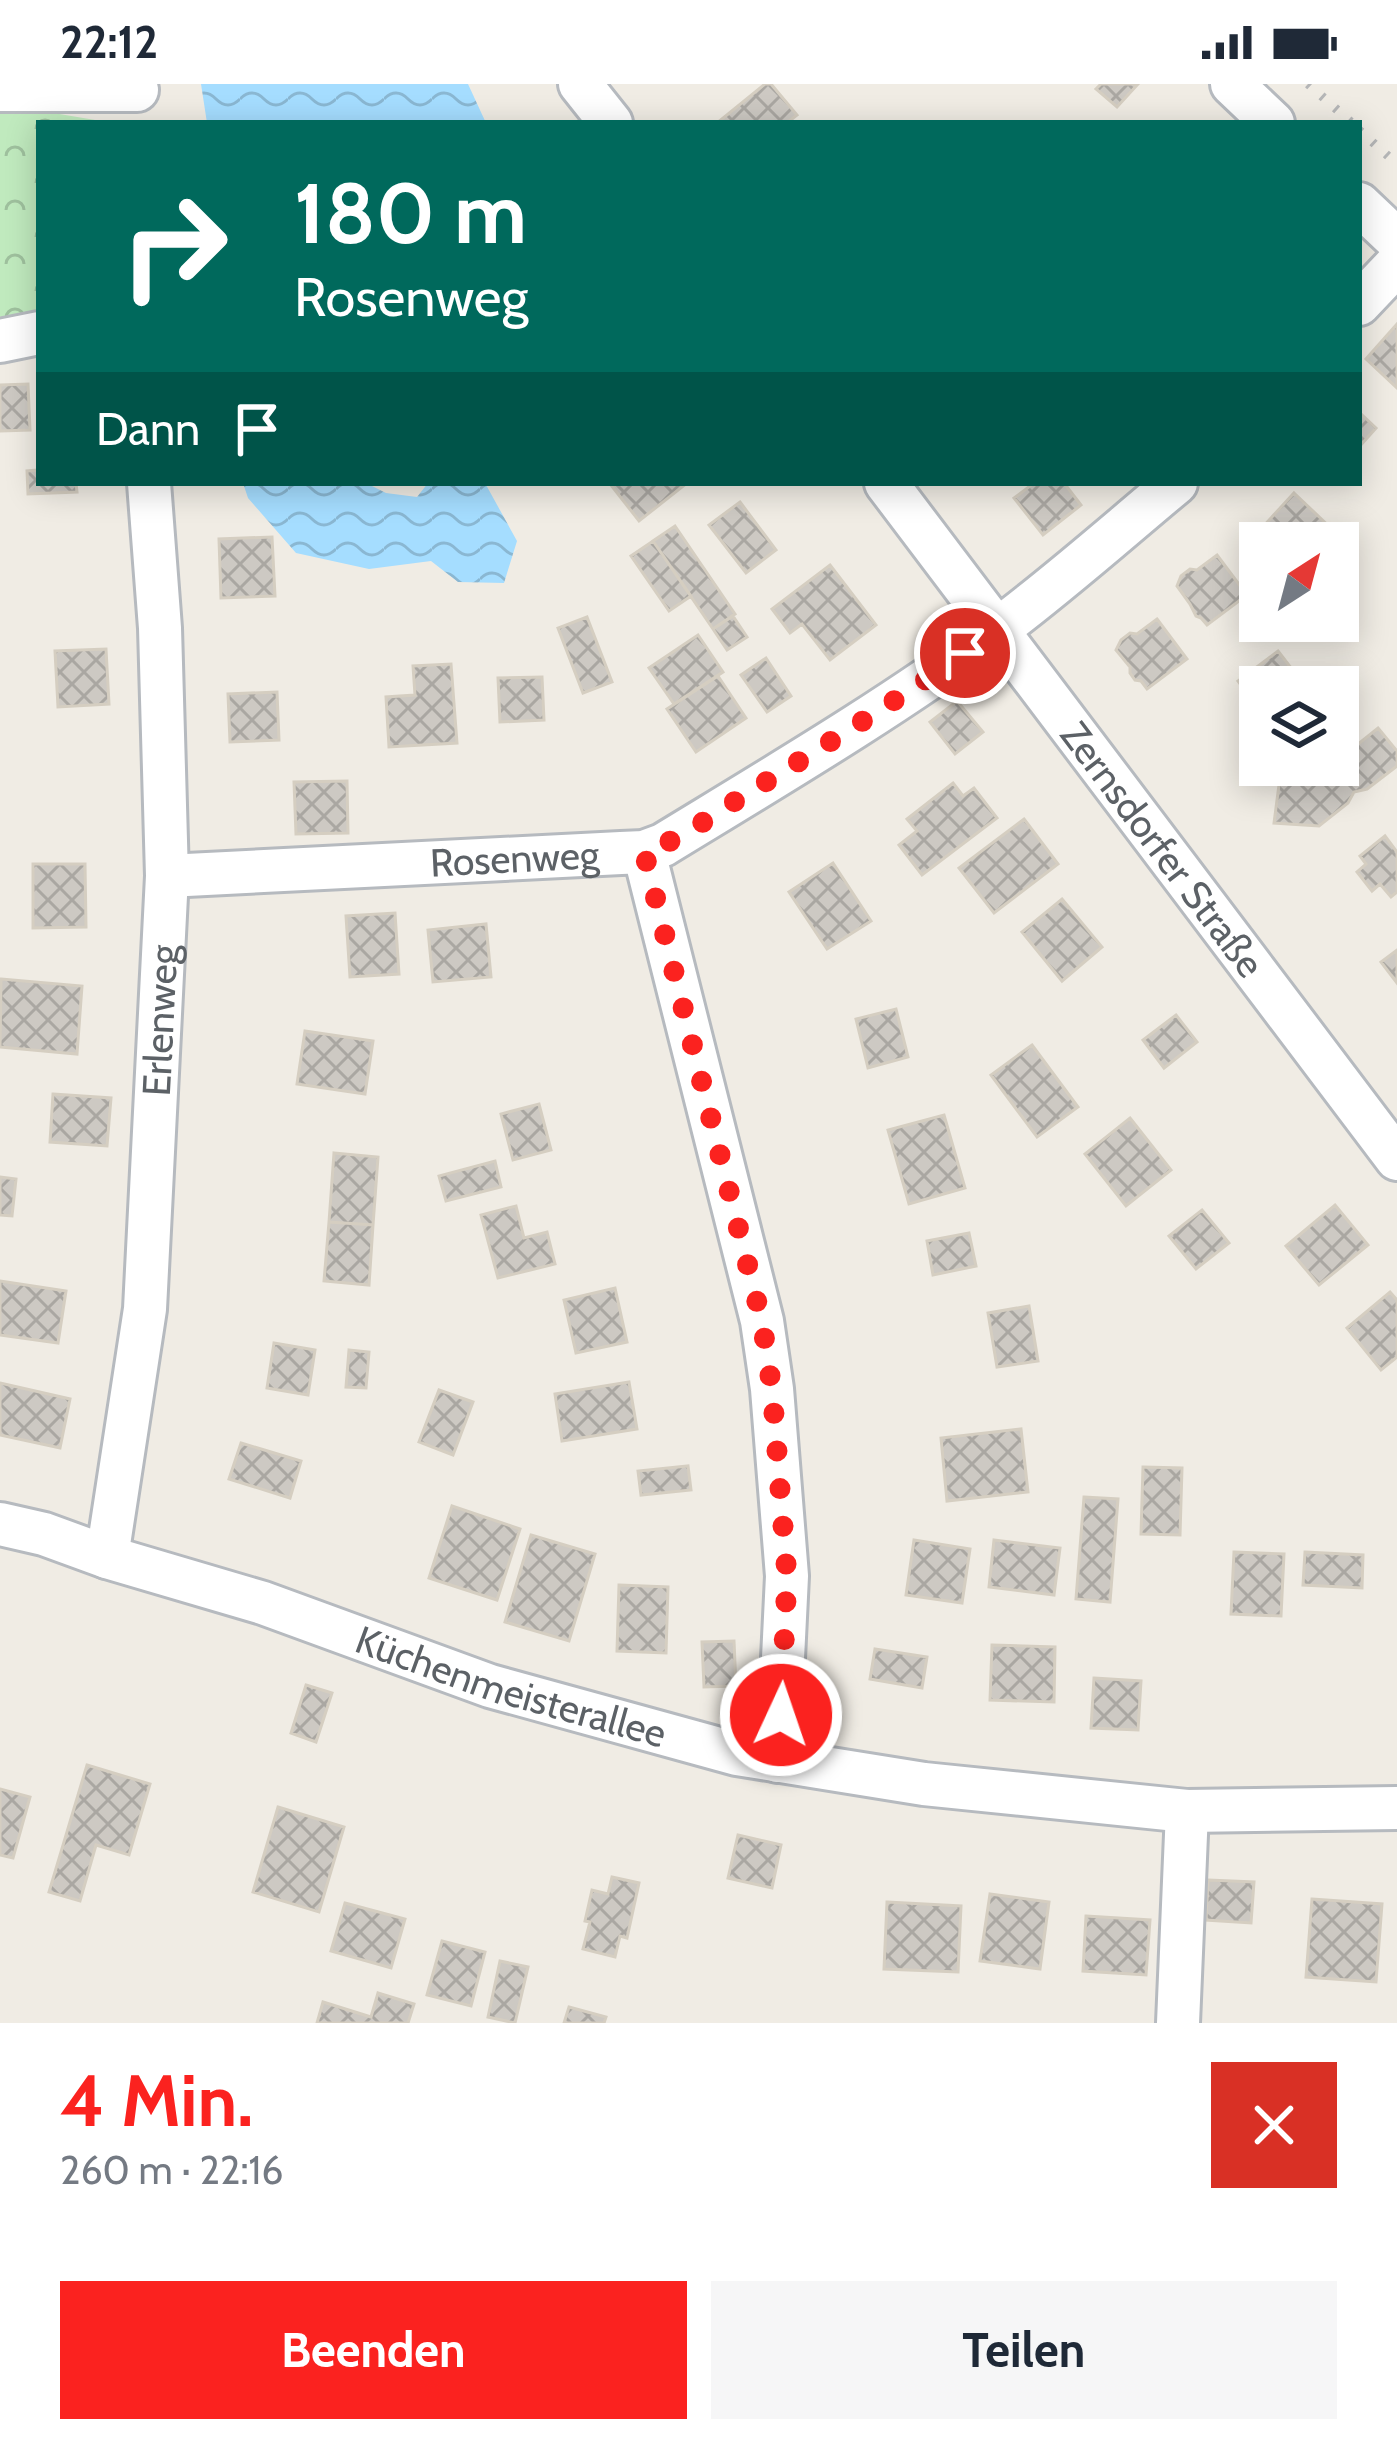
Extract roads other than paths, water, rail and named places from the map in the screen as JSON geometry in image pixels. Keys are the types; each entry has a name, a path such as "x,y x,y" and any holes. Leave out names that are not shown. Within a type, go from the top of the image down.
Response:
{"street":[{"path":"580,84 609,120"},
{"path":"1232,84 1270,120"},
{"path":"0,90 137,99"},
{"path":"1362,207 1397,240"},
{"path":"1362,301 1397,264"},
{"path":"0,341 36,335"},
{"name":"Erlenweg","path":"107,1557 145,1309 167,876 160,628 149,486"},
{"name":"Zernsdorfer Straße","path":"888,486 1397,1159"},
{"name":"Rosenweg","path":"167,876 644,852 663,845 859,724 998,629 1172,486"},
{"path":"644,852 762,1322 772,1389 787,1576 778,1762"},
{"name":"Küchenmeisterallee","path":"0,1524 263,1604 490,1686 691,1743 778,1762 924,1784 1187,1811 1397,1808"},
{"path":"1178,2023 1187,1811"}],"water":[{"path":"201,84 468,84 485,120 207,120"},
{"path":"244,486 372,486 417,497 426,486 487,486 517,541 504,583 458,582 431,561 369,569 296,553 248,498"}],"railway":[{"path":"1308,84 1349,120"},
{"path":"1362,133 1397,164"}]}
